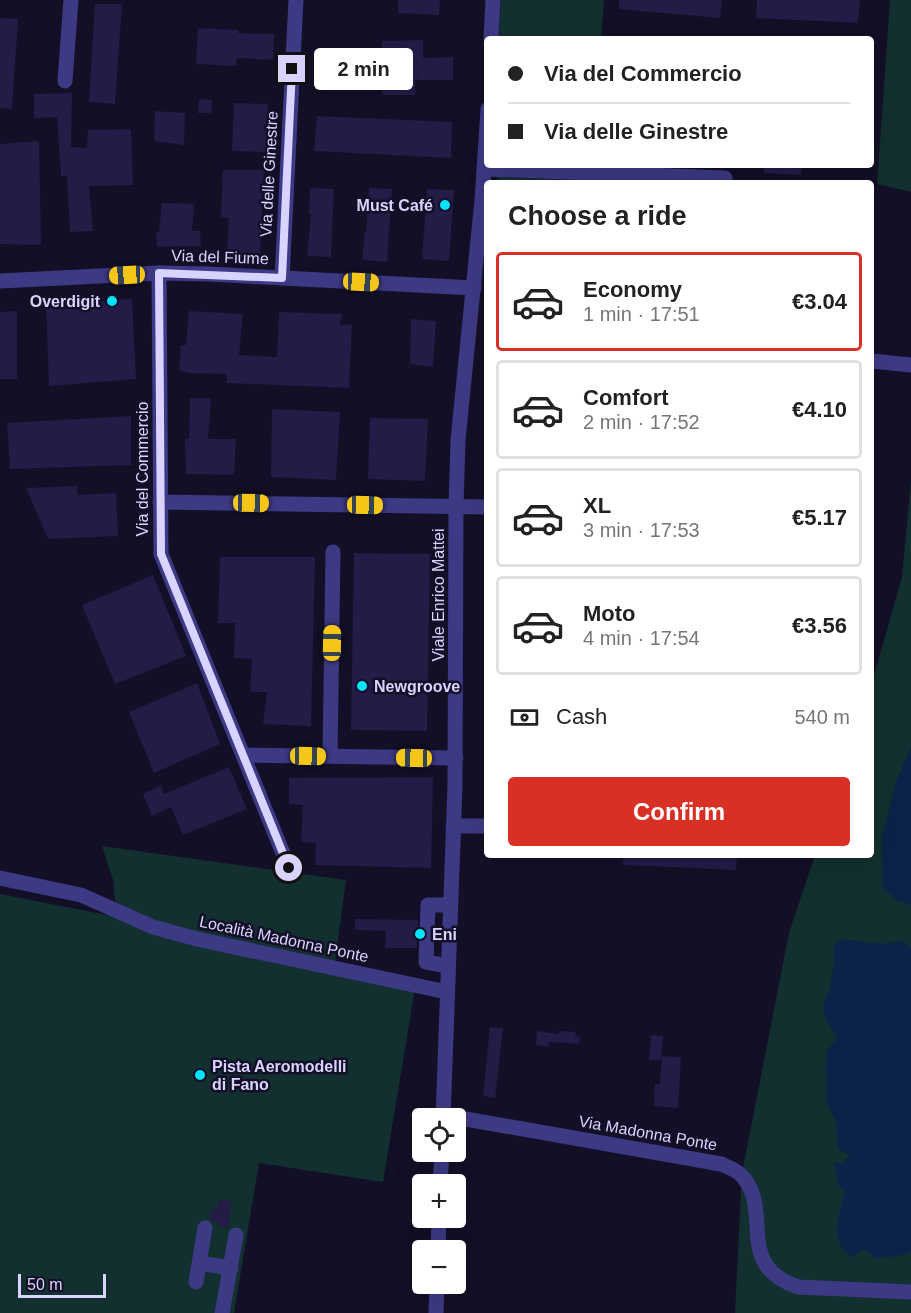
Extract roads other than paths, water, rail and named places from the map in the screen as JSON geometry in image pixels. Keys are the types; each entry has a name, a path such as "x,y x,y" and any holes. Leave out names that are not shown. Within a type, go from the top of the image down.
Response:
{"street":[{"path":"65,81 71,0"},
{"name":"Via delle Ginestre","path":"282,278 296,0"},
{"path":"491,36 493,0"},
{"path":"485,169 724,180"},
{"name":"Viale Enrico Mattei","path":"443,1108 456,758 458,440 485,169"},
{"name":"Via del Fiume","path":"0,281 159,273 474,288"},
{"name":"Via del Commercio","path":"159,273 161,554 289,868"},
{"path":"874,361 911,365"},
{"path":"160,502 484,507"},
{"path":"330,756 333,552"},
{"path":"243,755 456,758"},
{"path":"453,826 484,826"},
{"name":"Località Madonna Ponte","path":"0,878 81,895 153,927 196,939 447,992"},
{"path":"448,966 426,962 427,916 428,905 450,905"},
{"name":"Via Madonna Ponte","path":"466,1121 722,1164 741,1174 753,1193 761,1254 770,1272 782,1282 798,1287 911,1292"},
{"path":"196,1282 205,1228"},
{"path":"222,1313 236,1235"},
{"path":"200,1263 231,1268"},
{"path":"436,1313 437,1294"}],"water":[{"path":"911,747 911,905 896,900 883,888 882,837 896,782"},
{"path":"842,939 882,944 897,941 906,943 911,948 911,1251 908,1254 876,1259 864,1249 853,1257 844,1251 839,1242 837,1228 845,1191 838,1185 834,1163 843,1163 850,1155 838,1149 836,1122 827,1103 827,1051 837,1038 824,1015 824,1003 830,989 834,962 833,947"}],"place":[{"name":"Must Café","path":"445,205"},
{"name":"Overdigit","path":"112,301"},
{"name":"Newgroove","path":"362,686"},
{"name":"Eni","path":"420,934"},
{"name":"Pista Aeromodelli di Fano","path":"200,1075"}]}
